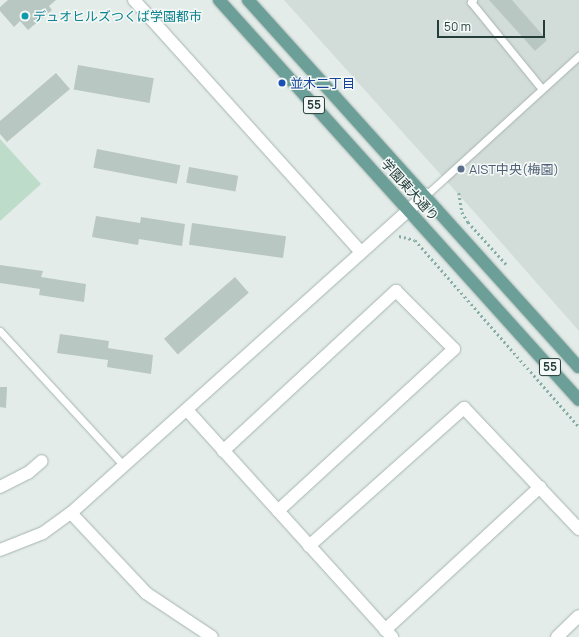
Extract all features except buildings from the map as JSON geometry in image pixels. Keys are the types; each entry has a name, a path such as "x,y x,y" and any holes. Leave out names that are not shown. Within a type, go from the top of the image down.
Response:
{"main road":[{"name":"学園東大通り","path":"219,0 579,400"},
{"name":"学園東大通り","path":"248,0 426,195 579,367"}],"street":[{"path":"134,0 361,252"},
{"path":"0,550 43,534 71,513 426,195"},
{"path":"224,451 396,291 454,349 278,511"},
{"path":"309,546 464,408 579,529"},
{"path":"187,410 388,633 540,487"},
{"path":"0,487 28,473 42,461"},
{"path":"71,513 146,593 212,637"},
{"path":"558,637 579,616"}],"lane":[{"path":"473,0 471,2 542,89"},
{"path":"426,195 579,56"},
{"path":"0,331 124,466"}],"path":[{"path":"459,193 462,212 468,222 510,269"},
{"path":"398,236 415,240 579,427"}],"shaded area":[{"path":"284,0 579,0 579,331 476,214"}],"green space":[{"path":"0,139 41,184 0,221"}],"place":[{"name":"デュオヒルズつくば学園都市","path":"25,16"},
{"name":"並木二丁目","path":"282,83"},
{"name":"AIST中央(梅園)","path":"461,169"}]}
